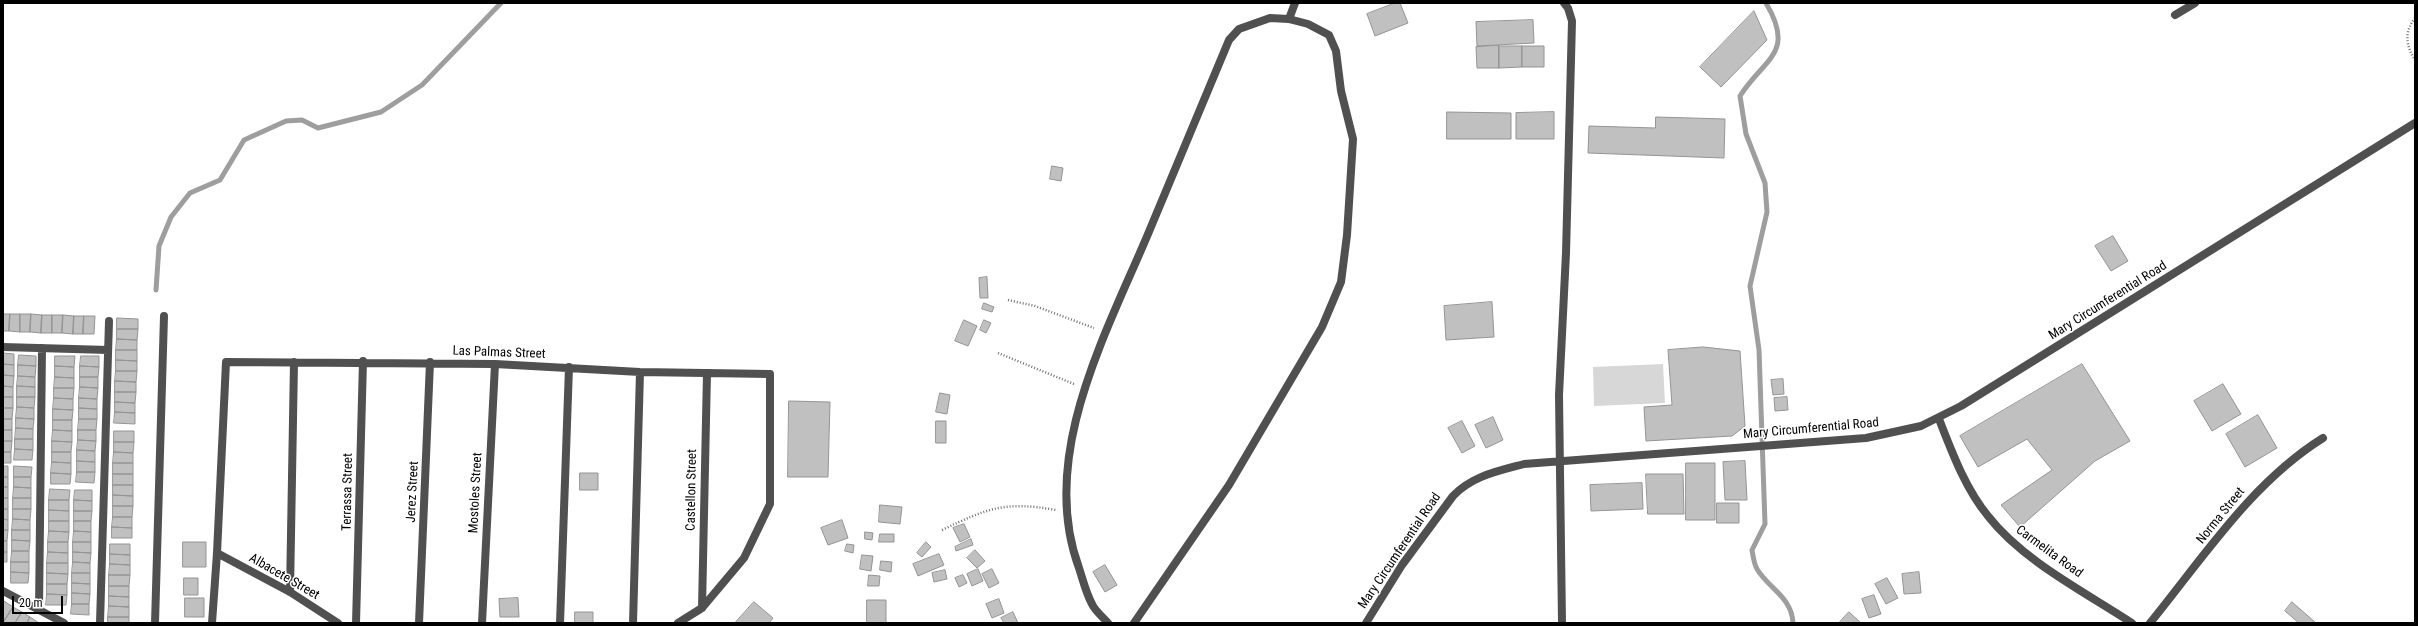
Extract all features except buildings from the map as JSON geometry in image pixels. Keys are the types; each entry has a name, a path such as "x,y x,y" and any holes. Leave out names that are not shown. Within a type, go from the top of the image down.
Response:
{"street":[{"path":"1289,19 1295,3"},
{"path":"1562,623 1559,395 1566,253 1572,21 1568,8 1564,3"},
{"path":"2175,15 2195,3"},
{"path":"1108,623 1092,604 1073,553 1065,511 1065,475 1070,437 1086,389 1106,333 1229,40 1239,29 1270,18 1289,19 1308,24 1329,35 1336,51 1341,91 1353,139 1347,235 1341,282 1322,327 1229,485 1134,623"},
{"name":"Mary Circumferential Road","path":"1366,623 1402,565 1462,487 1474,480 1524,464 1560,460 1866,438 1914,428 1939,419 2415,123"},
{"path":"155,623 164,316"},
{"path":"100,623 109,321"},
{"path":"3,348 108,350"},
{"path":"39,610 42,348"},
{"name":"Terrassa Street","path":"356,623 363,361"},
{"name":"Las Palmas Street","path":"217,553 226,362 430,362 568,367 640,372 770,374 770,504 744,558 702,608"},
{"path":"290,592 294,362"},
{"name":"Jerez Street","path":"419,623 430,362"},
{"name":"Mostoles Street","path":"482,623 494,364"},
{"path":"560,623 568,367"},
{"path":"633,623 640,372"},
{"name":"Castellon Street","path":"702,608 707,373"},
{"name":"Carmelita Road","path":"1939,419 1955,460 1988,516 2030,556 2132,623"},
{"name":"Norma Street","path":"2150,623 2254,494 2300,452 2323,438"},
{"path":"212,623 217,553"},
{"name":"Albacete Street","path":"217,553 290,592 338,623"},
{"path":"3,591 64,623"},
{"path":"678,623 702,608"}],"path":[{"path":"2415,18 2410,24 2407,35 2407,46 2415,60"},
{"path":"1008,300 1035,306 1106,333"},
{"path":"998,353 1086,389"},
{"path":"942,530 977,513 1011,505 1065,511"}],"shaded area":[{"path":"1663,364 1665,403 1594,406 1593,367"}],"waterway":[{"path":"156,290 159,246 171,217 190,193 220,180 244,140 286,121 302,120 318,128 381,112 422,85 501,3"},
{"path":"1766,3 1774,20 1778,34 1777,45 1767,63 1749,83 1740,96 1746,134 1765,183 1767,212 1750,286 1759,350 1765,524 1752,550 1757,569 1767,582 1784,599 1792,614 1793,623"}]}
